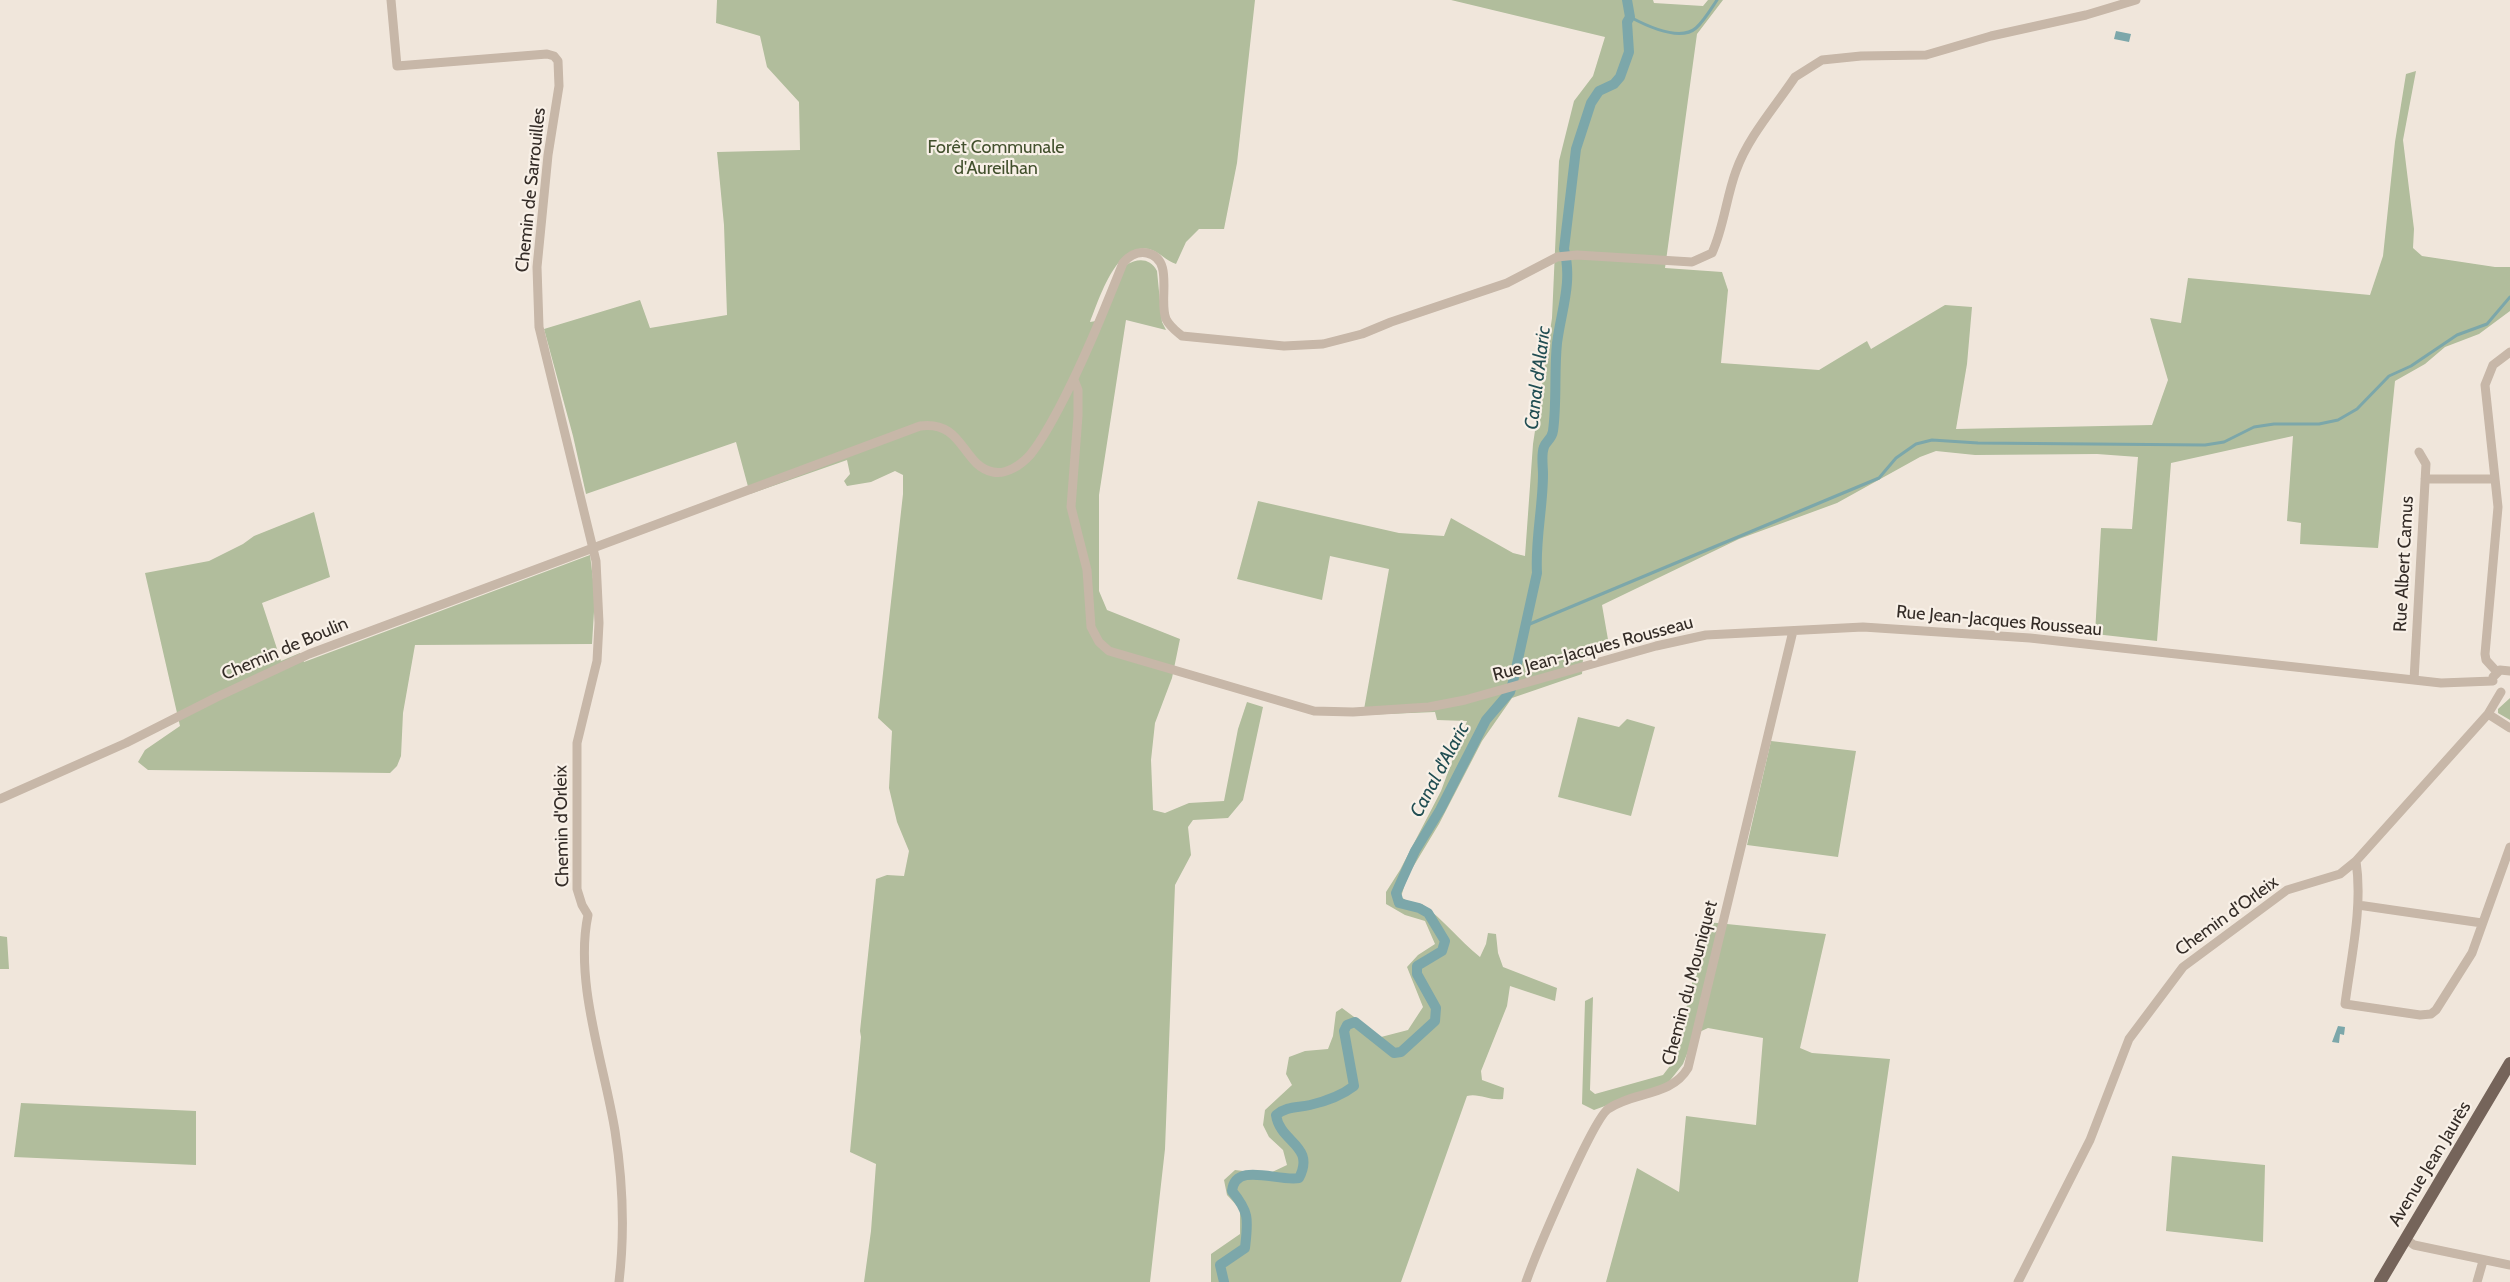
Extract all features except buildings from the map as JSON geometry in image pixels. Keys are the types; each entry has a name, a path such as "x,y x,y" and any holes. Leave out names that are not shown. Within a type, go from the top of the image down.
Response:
{"main road":[{"name":"Avenue Jean Jaurès","path":"2380,1282 2510,1063"}],"street":[{"name":"Chemin de Sarrouilles","path":"390,0 397,66 547,54 554,56 558,61 560,86 548,155 537,267 539,327 591,547"},
{"path":"1074,380 1123,263 1130,256 1138,253 1146,252 1155,256 1162,265 1166,318 1172,328 1182,336 1302,346 1323,344 1362,334 1391,322 1507,283 1557,257 1577,255 1692,262 1712,253 1719,238 1735,173 1744,152 1795,77 1822,60 1861,56 1926,56 1991,36 2086,15 2136,0"},
{"path":"2505,691 2495,688 2495,677 2485,654 2498,507 2485,385 2493,365 2510,352"},
{"name":"Chemin de Boulin","path":"0,799 126,743 217,696 309,654 591,547 851,453 920,426 931,425 951,433 977,464 988,470 1002,473 1010,470 1029,456 1074,380"},
{"name":"Rue Jean-Jacques Rousseau","path":"1074,380 1078,390 1078,416 1071,507 1086,570 1091,627 1099,642 1109,651 1314,710 1353,712 1429,707 1517,687 1656,646 1706,635 1863,627 2030,638 2442,683 2495,677 2504,670 2510,672"},
{"name":"Rue Albert Camus","path":"2414,680 2426,464 2419,452"},
{"path":"2425,479 2494,478"},
{"name":"Chemin d'Orleix","path":"591,547 596,561 599,623 597,661 577,743 577,889 582,905 588,915 583,936 585,975 615,1131 622,1182 624,1219 619,1282"},
{"name":"Chemin du Mouniquet","path":"1526,1282 1586,1142 1606,1110 1639,1095 1675,1085 1688,1068 1793,631"},
{"name":"Chemin d'Orleix","path":"2018,1282 2090,1140 2129,1040 2183,967 2287,890 2340,874 2356,861 2488,714 2505,691"},
{"path":"2488,714 2510,728"},
{"path":"2356,861 2359,877 2358,905 2345,1004 2420,1015 2431,1014 2436,1010 2472,953 2510,846"},
{"path":"2358,905 2482,923"},
{"path":"2406,1240 2414,1245 2483,1261 2510,1265"},
{"path":"2477,1282 2483,1261"}],"green space":[{"name":"Forêt Communale d'Aureilhan","path":"717,0 1255,0 1237,163 1224,229 1199,229 1186,242 1176,264 1149,249 1137,249 1127,254 1110,275 1090,322 1102,320 1126,265 1143,260 1154,267 1157,271 1162,322 1166,330 1126,320 1099,495 1099,591 1107,610 1180,639 1172,678 1155,723 1151,760 1153,810 1165,813 1189,803 1224,801 1238,729 1247,702 1263,707 1243,800 1228,818 1193,820 1188,827 1191,855 1175,885 1165,1149 1150,1282 864,1282 871,1231 876,1164 850,1152 860,1031 876,879 887,875 904,876 909,851 897,822 889,788 892,731 878,718 903,494 903,475 895,471 871,482 847,486 844,481 850,474 847,460 750,494 736,442 586,494 573,436 544,329 640,300 650,328 727,315 724,225 717,152 800,150 799,102 767,67 760,36 716,23"},
{"path":"1451,0 1653,0 1654,3 1703,6 1708,0 1723,0 1697,34 1665,268 1722,272 1728,290 1721,363 1819,370 1867,341 1871,349 1945,305 1972,307 1967,364 1956,429 2152,425 2168,380 2150,318 2181,323 2188,278 2370,295 2383,256 2395,142 2406,74 2416,71 2403,140 2414,229 2413,248 2422,256 2495,267 2510,267 2510,311 2479,334 2445,347 2425,364 2395,381 2378,548 2300,544 2301,523 2287,521 2293,436 2171,463 2157,641 2095,634 2101,528 2132,529 2138,457 2097,454 1975,455 1936,451 1920,457 1837,503 1739,539 1602,605 1610,651 1583,659 1582,674 1512,698 1482,741 1439,824 1407,877 1401,897 1412,904 1422,904 1480,957 1486,944 1488,933 1496,934 1498,953 1503,967 1557,988 1555,1001 1510,986 1507,1006 1481,1071 1482,1080 1504,1088 1503,1099 1476,1095 1467,1096 1401,1282 1211,1282 1211,1254 1240,1234 1240,1209 1227,1195 1224,1180 1235,1170 1268,1174 1287,1165 1283,1150 1269,1137 1263,1125 1265,1110 1292,1085 1286,1074 1289,1057 1305,1051 1328,1049 1333,1036 1336,1012 1342,1008 1381,1037 1408,1030 1423,1007 1407,967 1418,955 1435,944 1425,921 1405,915 1386,904 1386,892 1400,870 1441,791 1467,721 1437,720 1435,712 1363,715 1389,569 1330,556 1322,600 1237,579 1258,501 1399,533 1444,536 1451,518 1513,553 1525,556 1533,444 1552,318 1559,161 1574,101 1593,76 1605,37"},
{"path":"314,512 330,577 262,603 281,661 300,653 304,662 590,555 595,595 592,644 415,645 403,713 401,756 397,766 390,773 148,770 138,762 145,750 180,726 145,573 209,561 243,544 254,536"},
{"path":"2510,698 2510,720 2498,713 2498,709"},
{"path":"1578,717 1619,727 1627,719 1655,727 1631,816 1558,797"},
{"path":"1771,741 1856,751 1838,857 1747,845"},
{"path":"1707,922 1826,934 1800,1048 1812,1053 1890,1059 1858,1282 1606,1282 1637,1168 1679,1192 1686,1116 1756,1125 1763,1038 1708,1028 1695,1034 1683,1064 1668,1083 1594,1110 1582,1104 1585,1001 1593,997 1590,1090 1595,1094 1663,1075 1673,1062"},
{"path":"0,936 7,937 9,969 0,969"},
{"path":"21,1103 196,1111 196,1165 14,1157"},
{"path":"2172,1156 2265,1165 2263,1242 2166,1231"}],"water":[{"path":"2116,31 2131,34 2129,42 2114,39"},
{"path":"2338,1026 2345,1027 2344,1035 2340,1034 2339,1043 2332,1042"}],"waterway":[{"name":"Canal d'Alaric","path":"1224,1282 1220,1265 1245,1248 1247,1230 1245,1211 1232,1191 1235,1182 1241,1177 1249,1175 1299,1178 1303,1167 1303,1158 1300,1151 1284,1132 1276,1115 1288,1109 1328,1100 1354,1086 1344,1031 1347,1025 1355,1022 1394,1053 1401,1052 1435,1021 1436,1008 1417,974 1417,966 1442,951 1445,941 1428,913 1419,908 1399,903 1396,893 1415,851 1440,810 1486,720 1510,692 1513,682 1537,573 1537,548 1543,486 1543,450 1553,431 1557,343 1567,285 1564,249 1576,149 1591,103 1599,91 1614,84 1620,77 1629,52 1627,22 1630,17 1627,0"},
{"path":"1630,17 1663,31 1672,33 1689,32 1702,22 1717,0"},
{"path":"1525,626 1879,478 1896,458 1916,444 1932,440 1978,443 2205,445 2224,442 2254,427 2274,424 2319,424 2338,420 2357,409 2389,376 2411,366 2457,335 2487,324 2510,297"}]}
